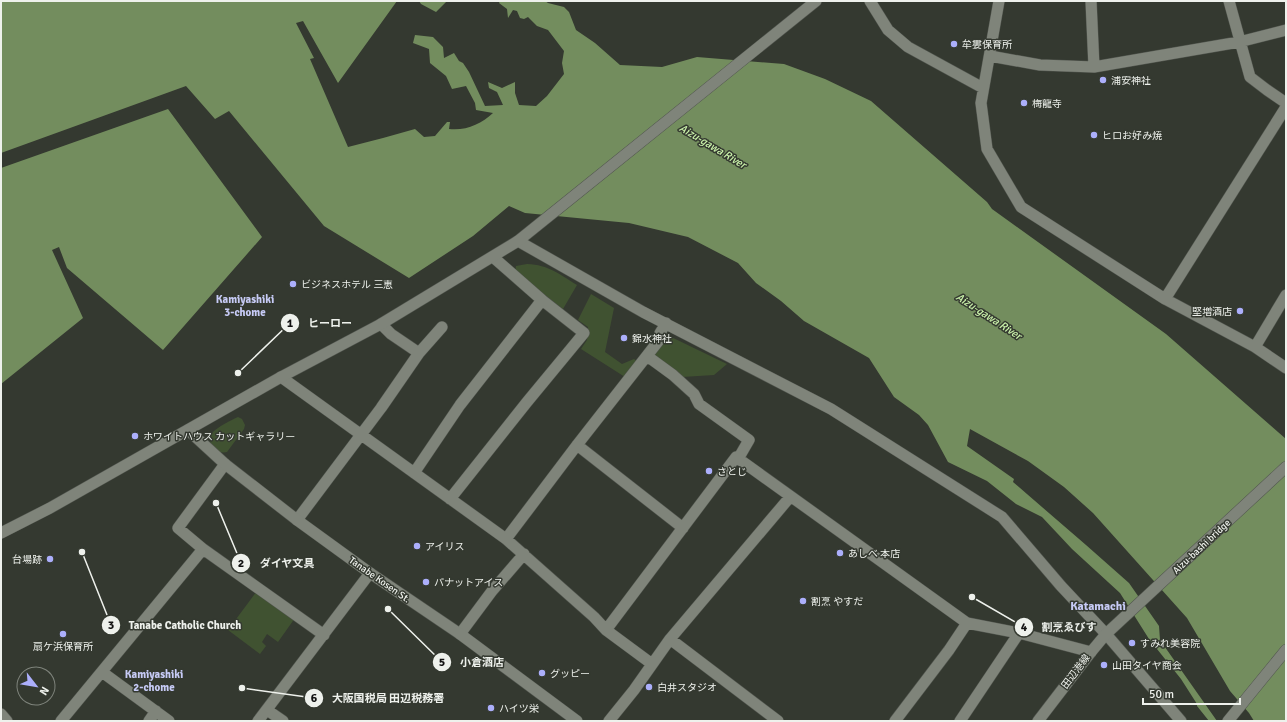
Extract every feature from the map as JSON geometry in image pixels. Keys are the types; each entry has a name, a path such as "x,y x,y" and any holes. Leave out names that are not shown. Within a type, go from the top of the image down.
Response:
{"street":[{"path":"1,533 50,508 281,378 381,324 493,258 518,241 816,1"},
{"path":"870,1 888,30 908,47 983,88"},
{"path":"999,1 981,103 987,149 1021,207 1165,299 1255,347 1286,368"},
{"path":"1091,1 1094,67"},
{"path":"1229,1 1239,42 1250,77 1286,103"},
{"path":"990,56 1040,65 1094,67 1239,42 1286,30"},
{"path":"1165,299 1286,108"},
{"path":"518,241 643,312 831,409 1002,518 1061,586 1106,634 1181,721"},
{"path":"450,499 584,333 542,300 493,258"},
{"path":"1255,347 1286,295"},
{"path":"414,473 460,404 542,300"},
{"path":"506,539 660,339 660,333 666,323"},
{"path":"381,324 391,334 418,353"},
{"path":"297,520 361,435 418,353 442,327"},
{"path":"647,356 673,375 694,394 699,404 749,440 738,459"},
{"path":"281,378 506,539 594,617 606,630 652,664"},
{"name":"Tanabe Kosen St.","path":"188,430 225,464 297,520 370,573 460,634 577,721"},
{"path":"577,445 683,528"},
{"path":"606,630 736,457 967,623 1019,633 1091,652"},
{"path":"225,464 178,528 203,549 324,635"},
{"name":"Aizu-bashi bridge","path":"1116,624 1286,468"},
{"path":"609,721 634,690 670,640 790,496"},
{"path":"61,721 203,549"},
{"path":"460,634 492,591 524,554"},
{"path":"258,721 370,573"},
{"path":"895,721 949,650 967,623"},
{"name":"田辺港線","path":"1038,721 1091,652 1116,624"},
{"path":"960,721 1019,633"},
{"path":"670,640 778,721"},
{"path":"1228,721 1286,650"},
{"path":"102,672 169,721"},
{"path":"267,710 283,721"},
{"path":"148,721 156,711"},
{"path":"1,714 7,721"}],"shaded area":[{"path":"527,264 548,268 577,285 563,309 515,272 516,266"},
{"path":"591,294 614,308 605,352 622,364 634,359 637,361 625,377 581,349 587,340 588,327 578,320"},
{"path":"667,335 727,364 714,375 682,377 654,355"},
{"path":"238,417 242,419 245,425 244,429 227,452 219,452 215,450 212,447 210,440 213,432"},
{"path":"257,591 295,618 278,642 267,634 262,642 266,646 260,654 228,630"}],"water":[{"name":"Aizu-gawa River","path":"1,1 397,1 338,83 303,21 296,23 314,58 310,59 348,147 415,129 424,137 435,136 447,122 450,122 449,129 467,128 473,126 493,113 476,110 475,103 466,86 452,89 446,76 430,63 429,49 413,43 415,35 433,37 443,47 444,58 454,53 469,72 485,106 503,105 497,92 489,88 488,82 502,88 515,82 515,93 519,105 536,106 547,96 564,74 562,63 564,51 548,30 537,26 528,17 524,19 520,18 517,11 513,10 508,18 507,9 499,3 500,1 545,1 564,7 569,12 576,30 595,43 620,65 662,67 697,57 784,64 825,79 871,101 987,202 992,209 1166,334 1286,439 1286,721 1254,721 1230,691 1187,618 1093,513 1064,487 1028,461 970,429 967,446 1014,479 1013,482 1129,583 1159,626 1160,640 1217,721 1209,721 1197,706 1181,679 1149,639 1120,593 1072,549 1042,517 1016,504 987,481 948,462 928,425 919,415 894,397 869,358 804,321 781,301 756,283 738,263 688,237 629,223 525,213 509,206 473,236 409,278 324,226 229,111 215,119 186,86 1,153"},
{"path":"419,1 447,1 436,12 421,4"},
{"path":"168,109 262,237 163,350 67,268 59,247 52,250 83,318 1,384 1,168"}],"place":[{"name":"牟婁保育所","path":"954,44"},
{"name":"浦安神社","path":"1103,80"},
{"name":"梅龍寺","path":"1024,103"},
{"name":"ヒロお好み焼","path":"1094,135"},
{"name":"ビジネスホテル 三恵","path":"293,284"},
{"name":"堅増酒店","path":"1240,311"},
{"name":"錦水神社","path":"624,338"},
{"name":"ヒーロー","path":"238,373"},
{"name":"ホワイトハウス カットギャラリー","path":"135,436"},
{"name":"さとじ","path":"709,471"},
{"name":"ダイヤ文具","path":"216,503"},
{"name":"アイリス","path":"417,546"},
{"name":"Tanabe Catholic Church","path":"82,552"},
{"name":"あしべ 本店","path":"840,553"},
{"name":"台場跡","path":"50,559"},
{"name":"パナットアイス","path":"426,582"},
{"name":"割烹ゑびす","path":"972,597"},
{"name":"割烹 やすだ","path":"803,601"},
{"name":"小倉酒店","path":"388,609"},
{"name":"扇ケ浜保育所","path":"63,634"},
{"name":"すみれ美容院","path":"1132,643"},
{"name":"山田タイヤ商会","path":"1104,665"},
{"name":"グッピー","path":"542,673"},
{"name":"白井スタジオ","path":"649,687"},
{"name":"大阪国税局 田辺税務署","path":"242,688"},
{"name":"ハイツ栄","path":"491,708"}],"district":[{"name":"Kamiyashiki 3-chome","path":"245,305"},
{"name":"Katamachi","path":"1098,606"},
{"name":"Kamiyashiki 2-chome","path":"154,680"}]}
